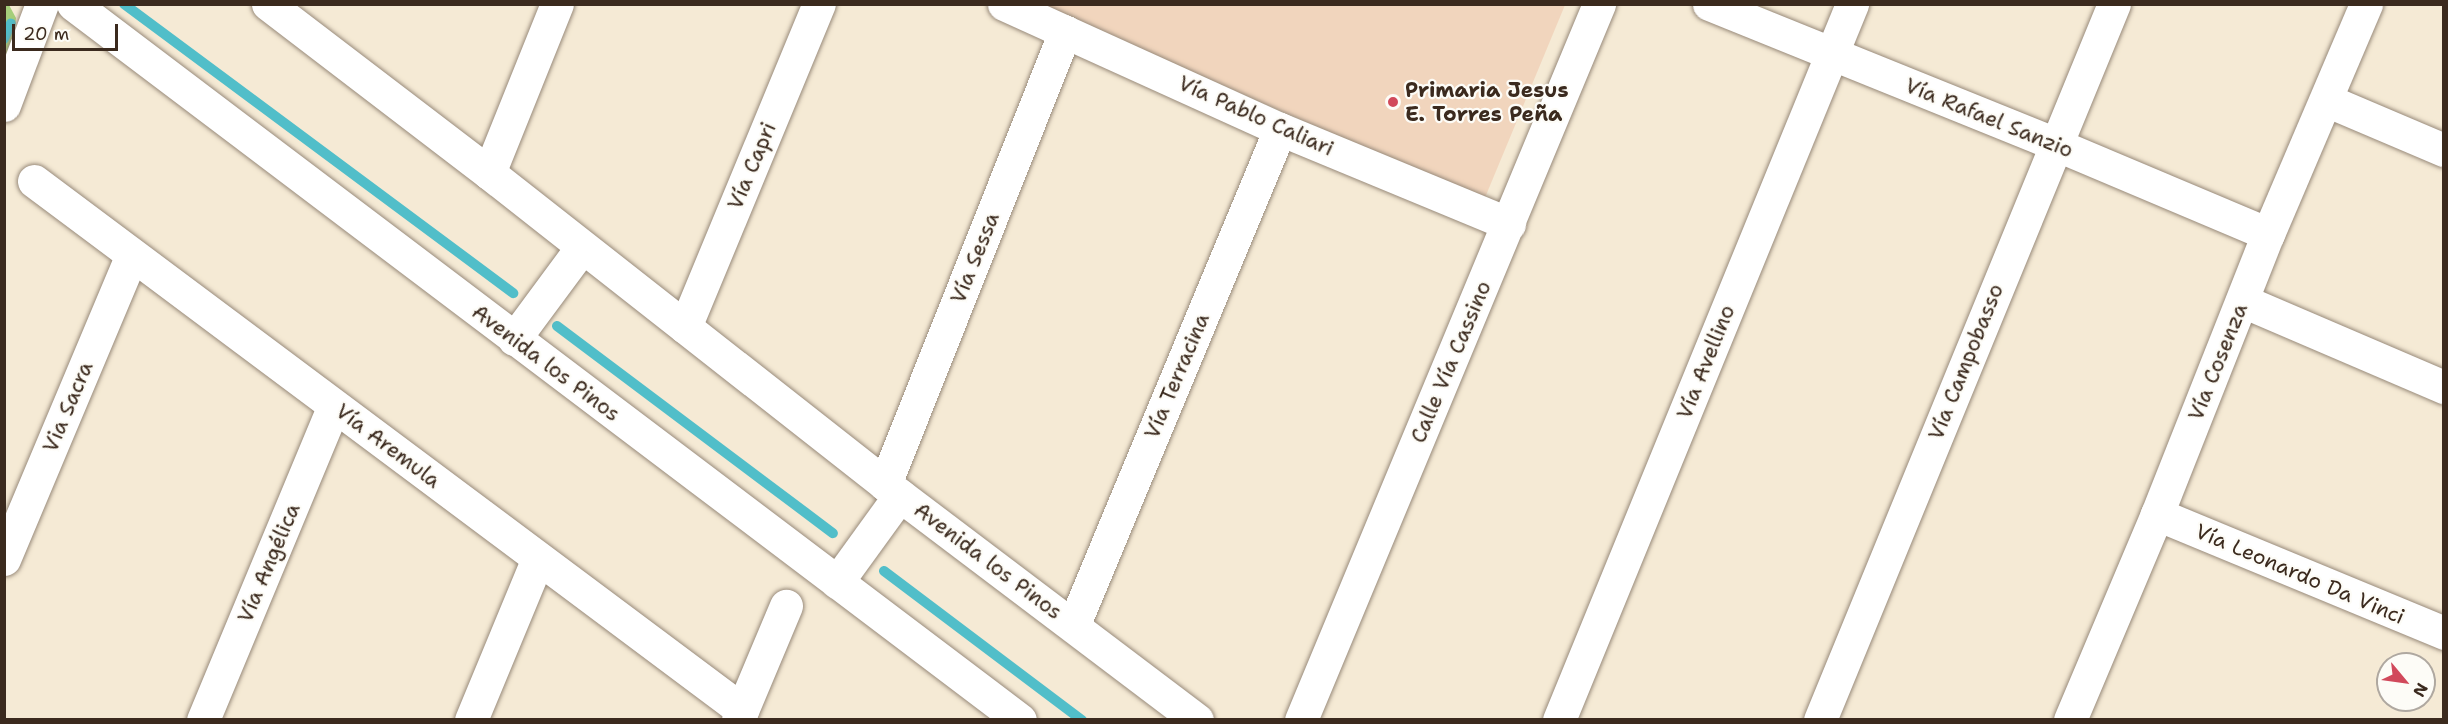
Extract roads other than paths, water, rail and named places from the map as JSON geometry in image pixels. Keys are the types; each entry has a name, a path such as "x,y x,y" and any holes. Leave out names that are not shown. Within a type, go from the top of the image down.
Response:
{"street":[{"name":"Avenida los Pinos","path":"73,4 1020,720"},
{"name":"Avenida los Pinos","path":"268,4 301,15 489,173 582,247 892,490 1074,624 1197,720"},
{"path":"489,173 557,4"},
{"name":"Vía Capri","path":"685,327 819,4"},
{"name":"Vía Pablo Caliari","path":"1004,4 1280,129 1509,224"},
{"name":"Calle Vía Cassino","path":"1301,720 1599,4"},
{"name":"Vía Rafael Sanzio","path":"1709,4 2055,144 2268,234"},
{"name":"Vía Avellino","path":"1559,720 1852,4"},
{"name":"Vía Campobasso","path":"1820,720 2114,4"},
{"name":"Vía Cosenza","path":"2074,718 2268,234 2366,4"},
{"path":"4,105 32,14"},
{"name":"Vía Sessa","path":"837,582 892,490 1065,31"},
{"path":"2326,100 2444,150"},
{"name":"Vía Terracina","path":"1074,624 1280,129"},
{"name":"Vía Aremula","path":"34,182 538,558 740,715"},
{"path":"514,339 582,247"},
{"name":"Via Sacra","path":"4,559 132,255"},
{"path":"2243,301 2444,387"},
{"name":"Vía Angélica","path":"203,720 334,405"},
{"name":"Vía Leonardo Da Vinci","path":"2157,514 2444,633"},
{"path":"471,720 538,558"},
{"path":"740,715 786,606"}],"waterway":[{"path":"124,4 513,293"},
{"path":"4,39 11,23"},
{"path":"557,326 833,533"},
{"path":"884,571 1082,720"}],"place":[{"name":"Primaria Jesus E. Torres Peña","path":"1393,102"}]}
